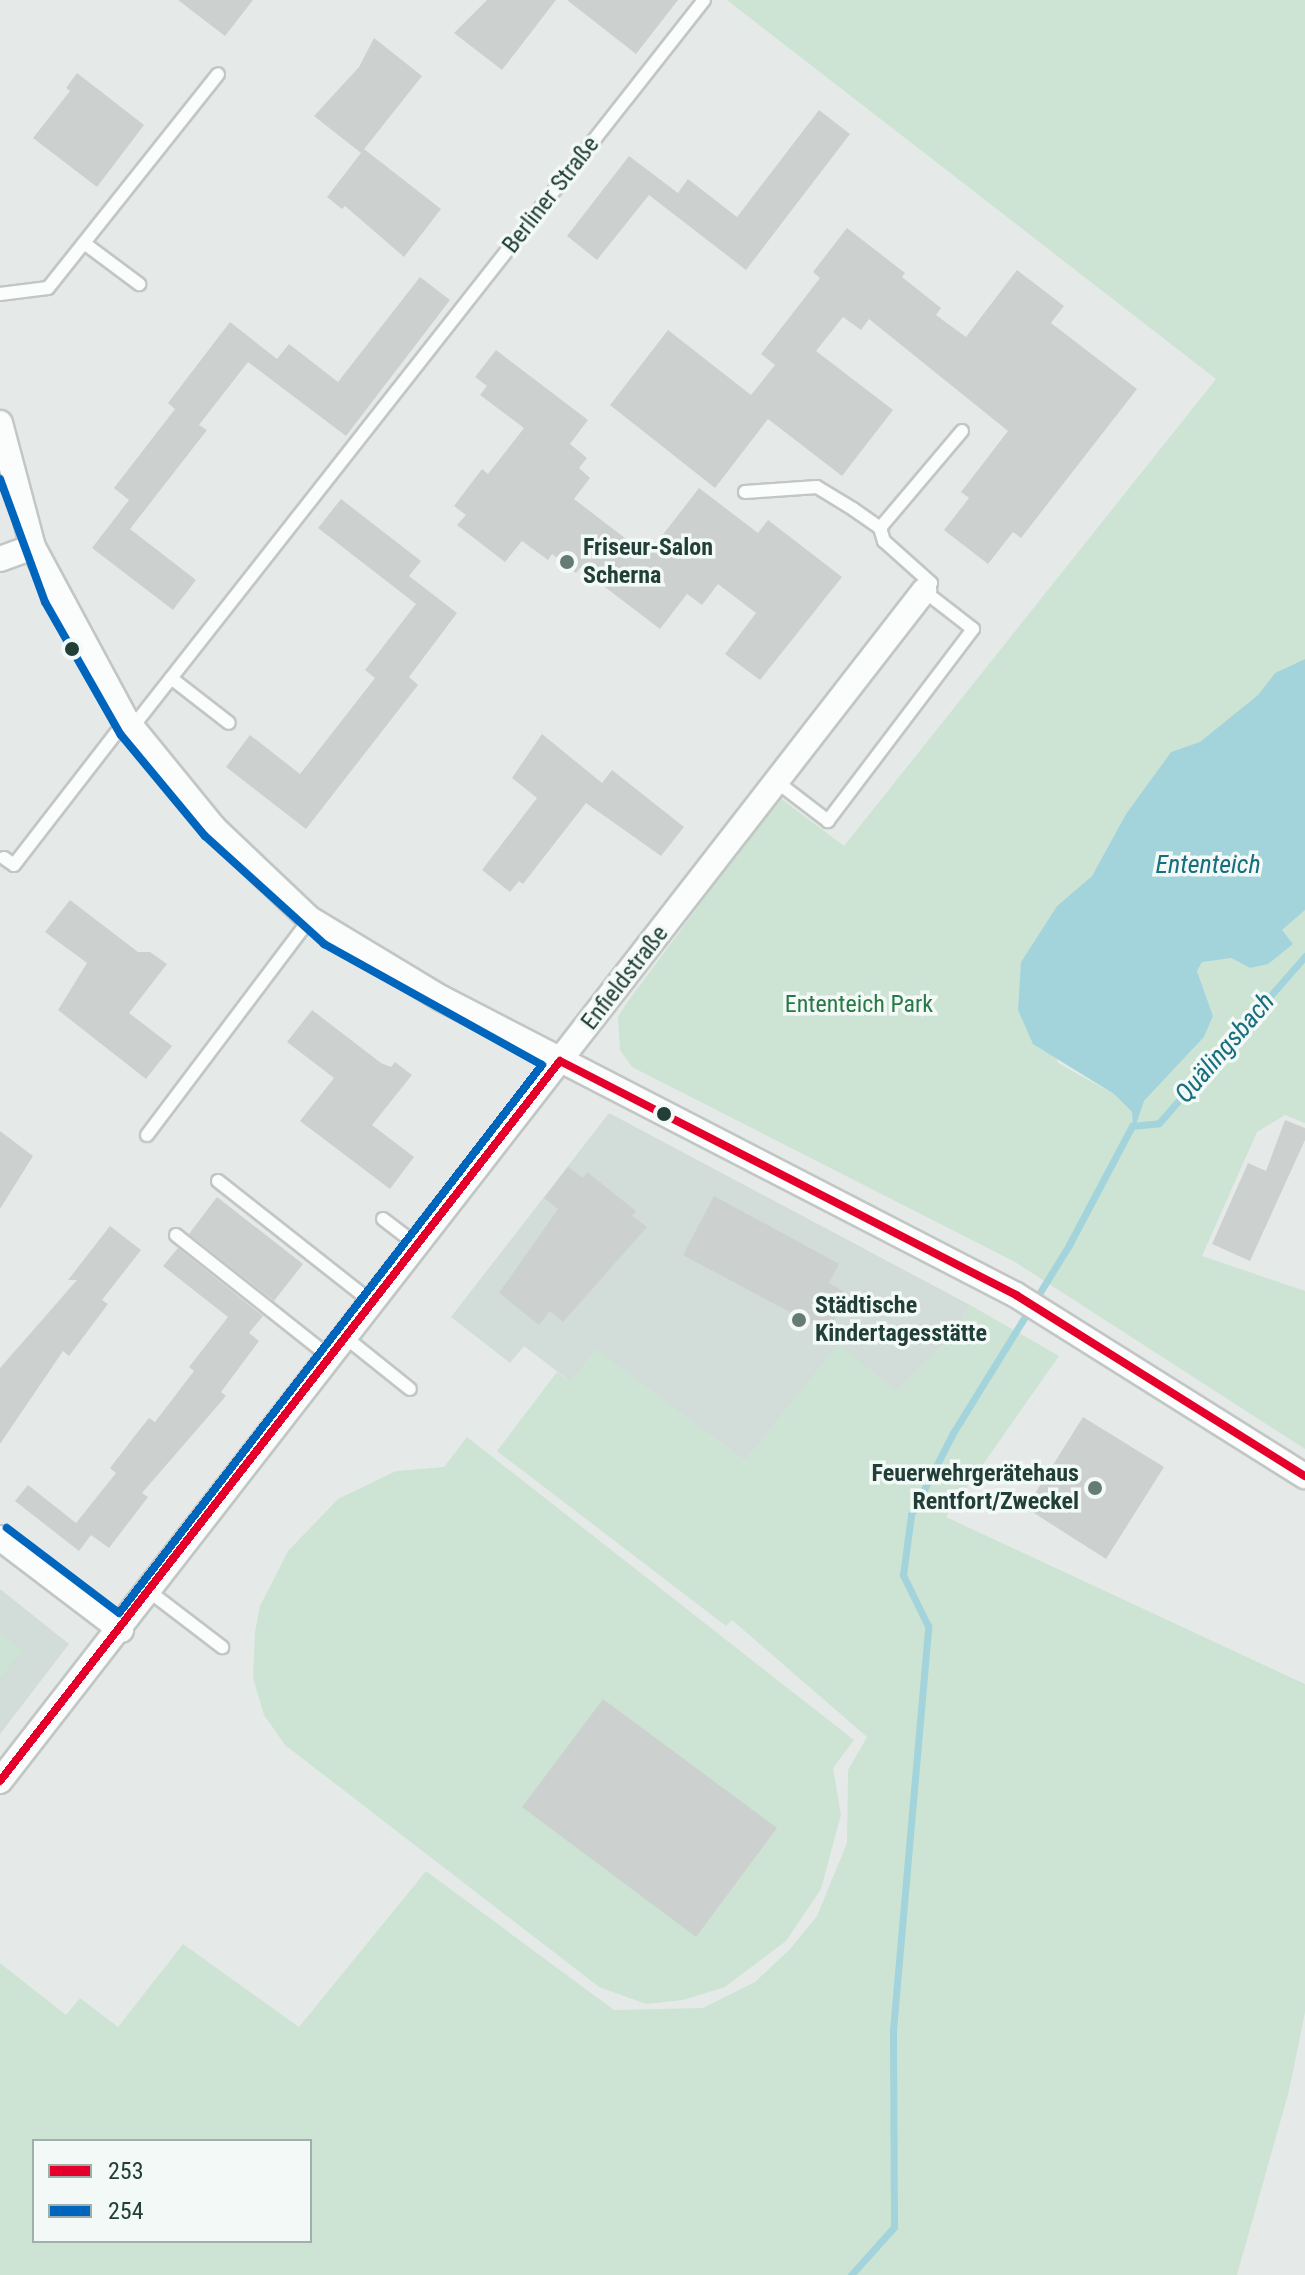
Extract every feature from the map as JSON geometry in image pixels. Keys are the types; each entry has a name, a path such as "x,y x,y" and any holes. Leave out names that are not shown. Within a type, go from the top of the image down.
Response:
{"street":[{"path":"0,423 33,547 128,725 214,828 310,919 387,968 560,1061 1016,1295 1305,1476"},
{"path":"0,559 33,547"},
{"name":"Enfieldstraße","path":"0,1781 121,1630 924,591"},
{"path":"0,1538 121,1630"}],"lane":[{"name":"Berliner Straße","path":"4,858 14,865 128,725 171,678 704,0"},
{"path":"0,294 48,288 218,74"},
{"path":"84,243 139,284"},
{"path":"880,528 962,431"},
{"path":"745,492 817,487 880,528 884,541 931,583 924,591 973,629 828,821 777,782"},
{"path":"171,678 229,723"},
{"path":"147,1135 310,919"},
{"path":"218,1181 372,1302"},
{"path":"383,1219 417,1245"},
{"path":"176,1235 330,1357"},
{"path":"345,1337 410,1389"},
{"path":"150,1592 222,1647"}],"shaded area":[{"path":"609,1113 970,1305 954,1335 896,1391 838,1345 745,1461 596,1350 571,1382 524,1346 510,1363 451,1317"},
{"path":"0,1589 69,1644 0,1734"}],"green space":[{"name":"Ententeich Park","path":"727,0 1305,0 1305,659 1275,673 1258,695 1200,743 1171,752 1126,814 1092,876 1057,906 1021,962 1058,1063 1114,1094 1132,1112 1132,1126 1144,1101 1204,1037 1213,1016 1197,971 1202,961 1231,958 1250,968 1293,944 1281,930 1305,910 1305,1123 1285,1115 1257,1132 1202,1256 1305,1291 1305,1449 1015,1262 632,1067 620,1050 618,1017 626,1004 779,797 844,846 1216,379"},
{"path":"970,1305 1059,1356 946,1517 1305,1684 1305,2012 1289,2091 1237,2275 0,2275 0,1963 66,2015 80,1998 118,2027 183,1944 299,2027 426,1871 614,2010 703,2008 755,1982 790,1949 817,1916 847,1843 848,1770 867,1737 732,1620 726,1626 497,1451 557,1372 571,1382 596,1349 745,1461 838,1344 896,1391 954,1335"},
{"path":"467,1437 854,1740 833,1768 841,1815 821,1889 786,1941 725,1987 683,2000 646,2004 599,1987 285,1745 264,1715 253,1678 255,1632 260,1606 288,1551 338,1499 396,1471 444,1467"},
{"path":"0,1633 22,1650 0,1679"}],"water":[{"name":"Ententeich","path":"1305,659 1305,910 1282,930 1293,944 1268,964 1250,968 1231,958 1202,962 1197,971 1213,1016 1204,1037 1144,1101 1133,1133 1132,1112 1114,1094 1033,1044 1018,1010 1021,962 1057,906 1092,876 1126,814 1171,752 1200,742 1258,695 1275,673"}],"building":[{"path":"178,0 253,0 225,36"},
{"path":"487,0 556,0 502,70 454,33"},
{"path":"567,0 678,0 636,54"},
{"path":"374,38 422,76 361,153 314,116 359,67"},
{"path":"77,73 144,125 97,187 33,138 70,91 66,88"},
{"path":"819,110 850,134 746,270 649,195 597,260 567,236 629,156 678,193 688,179 737,217"},
{"path":"364,149 441,209 404,257 345,206 342,209 327,197"},
{"path":"847,228 905,273 902,277 941,308 936,315 966,337 1017,270 1064,306 1051,323 1137,389 1021,538 1013,532 988,564 944,530 969,498 961,492 1008,431 869,319 861,330 843,317 816,351 893,410 842,476 768,419 715,488 610,405 668,330 751,395 775,365 761,354 820,278 813,272"},
{"path":"420,277 450,300 346,436 248,362 199,425 207,430 130,529 196,580 173,610 92,548 129,500 114,488 175,409 168,403 230,322 277,359 289,344 338,382"},
{"path":"496,350 588,420 570,444 587,458 579,468 590,478 574,499 647,555 699,488 758,533 768,520 842,577 760,680 725,654 756,613 718,584 702,605 687,594 660,629 580,568 576,573 552,554 548,560 522,541 505,562 457,525 466,515 454,506 482,469 488,474 524,428 480,395 487,386 475,377"},
{"path":"341,499 421,561 409,576 457,613 409,677 418,685 306,829 226,767 250,735 300,774 375,678 365,670 416,604 318,528"},
{"path":"542,734 602,783 612,770 684,827 661,856 586,803 523,884 519,881 510,892 482,870 537,798 512,778"},
{"path":"70,900 138,952 150,952 167,964 129,1013 172,1046 146,1079 58,1010 87,963 45,932"},
{"path":"312,1010 381,1063 391,1067 395,1062 412,1075 372,1125 414,1157 390,1189 300,1121 334,1078 287,1042"},
{"path":"1285,1120 1305,1128 1305,1140 1250,1261 1212,1244 1248,1163 1266,1171"},
{"path":"0,1131 33,1156 0,1209"},
{"path":"568,1167 583,1178 587,1172 636,1211 632,1216 647,1227 563,1322 550,1311 539,1325 499,1293 558,1209 544,1198"},
{"path":"714,1196 839,1264 829,1283 848,1294 827,1332 683,1255"},
{"path":"217,1197 303,1264 274,1301 189,1234"},
{"path":"110,1226 141,1250 102,1300 108,1304 69,1356 63,1351 0,1444 0,1368 77,1280 68,1280"},
{"path":"178,1248 263,1316 249,1333 259,1341 221,1392 226,1396 142,1493 148,1497 109,1548 91,1535 79,1551 15,1501 28,1485 76,1523 116,1473 110,1468 137,1433 149,1418 155,1422 194,1371 189,1367 228,1317 163,1266"},
{"name":"Feuerwehrgerätehaus Rentfort/Zweckel","path":"1083,1417 1164,1467 1106,1559 1026,1508"},
{"path":"603,1699 777,1828 696,1937 522,1807"}],"waterway":[{"name":"Quälingsbach","path":"851,2275 894,2227 893,2030 928,1626 903,1575 911,1515 953,1433 1069,1245 1132,1126 1159,1123 1305,956"}],"transit line":[{"name":"254","path":"0,479 45,602 121,735 205,836 324,944 542,1065 119,1613 7,1528"},
{"name":"253","path":"560,1061 1016,1295 1305,1476"},
{"name":"253","path":"0,1781 560,1061"}],"place":[{"name":"Friseur-Salon Scherna","path":"567,562"},
{"name":"Städtische Kindertagesstätte","path":"799,1320"},
{"name":"Feuerwehrgerätehaus Rentfort/Zweckel","path":"1095,1488"}]}
